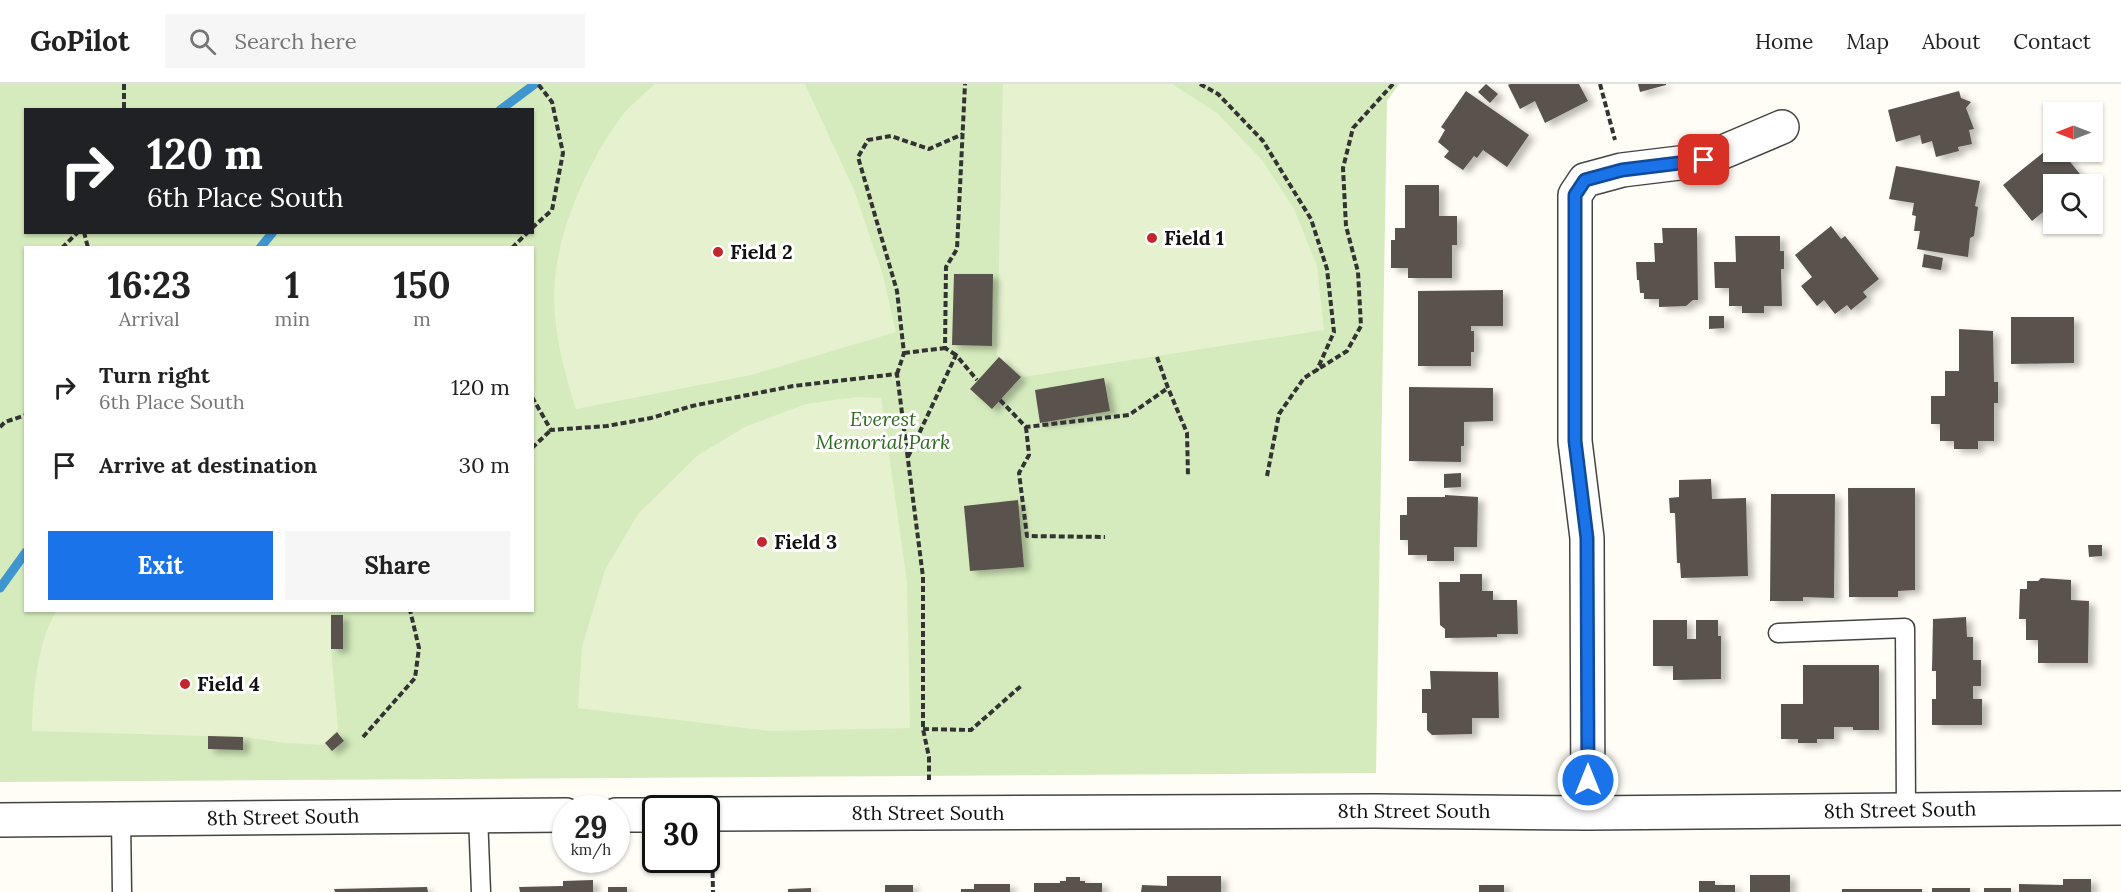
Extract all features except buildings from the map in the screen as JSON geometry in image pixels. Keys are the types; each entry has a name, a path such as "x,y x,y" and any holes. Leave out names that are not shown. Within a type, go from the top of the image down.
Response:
{"street":[{"path":"1588,813 1587,538 1575,441 1575,195 1585,180 1622,170 1704,160 1782,126"},
{"name":"8th Street South","path":"720,828 928,813 1386,811 1588,813 2121,808"},
{"name":"8th Street South","path":"0,820 552,815"}],"lane":[{"path":"1778,633 1905,628 1906,811"},
{"path":"478,815 481,892"},
{"path":"122,819 122,892"}],"path":[{"path":"124,84 124,108"},
{"path":"534,226 552,210 564,153 552,102 538,84"},
{"path":"945,348 945,267 957,249 965,84"},
{"path":"1200,84 1218,94 1263,141 1311,219 1327,269 1334,332 1317,370"},
{"path":"1268,476 1279,414 1304,378 1347,351 1361,326 1358,272 1346,226 1343,168 1353,128 1393,84"},
{"path":"1600,84 1622,170"},
{"path":"928,813 929,757 923,729 923,577 897,375 904,353 897,291 858,157 868,140 891,136 929,150 963,134"},
{"path":"62,246 76,234"},
{"path":"514,246 526,234"},
{"path":"904,353 945,348 956,355 977,380"},
{"path":"908,457 956,355"},
{"path":"1157,357 1187,433 1188,476"},
{"path":"534,446 551,430 607,426 651,418 692,406 793,386 897,375"},
{"path":"1026,427 1129,415 1168,388"},
{"path":"534,400 551,430"},
{"path":"1000,400 1026,427 1029,455 1019,473 1027,536 1105,537"},
{"path":"0,427 5,422 24,416"},
{"path":"363,737 415,678 419,648 410,612"},
{"path":"923,729 971,730 1022,686"},
{"path":"712,873 713,892"}],"green space":[{"name":"Everest Memorial Park","path":"0,84 1399,84 1387,101 1376,773 0,782"},
{"name":"Field 2","path":"655,84 805,84 854,190 882,272 896,332 751,375 576,409 556,329 555,279 563,235 579,191 600,149 625,112"},
{"name":"Field 1","path":"1003,84 1172,84 1217,113 1262,160 1294,209 1317,266 1324,330 1023,377 997,355"},
{"name":"Field 3","path":"856,397 881,398 907,582 910,728 770,731 578,708 582,647 605,570 638,514 698,455 745,427 806,404"},
{"name":"Field 4","path":"56,612 331,612 331,649 338,729 323,745 243,737 32,731 40,654"}],"waterway":[{"path":"503,108 535,84"},
{"path":"262,246 271,234"},
{"path":"0,588 24,555"}],"place":[{"name":"Field 1","path":"1152,238"},
{"name":"Field 2","path":"718,252"},
{"name":"Field 3","path":"762,542"},
{"name":"Field 4","path":"185,684"}],"route":[{"path":"1588,780 1587,538 1575,441 1575,195 1585,180 1622,170 1704,160"}]}
